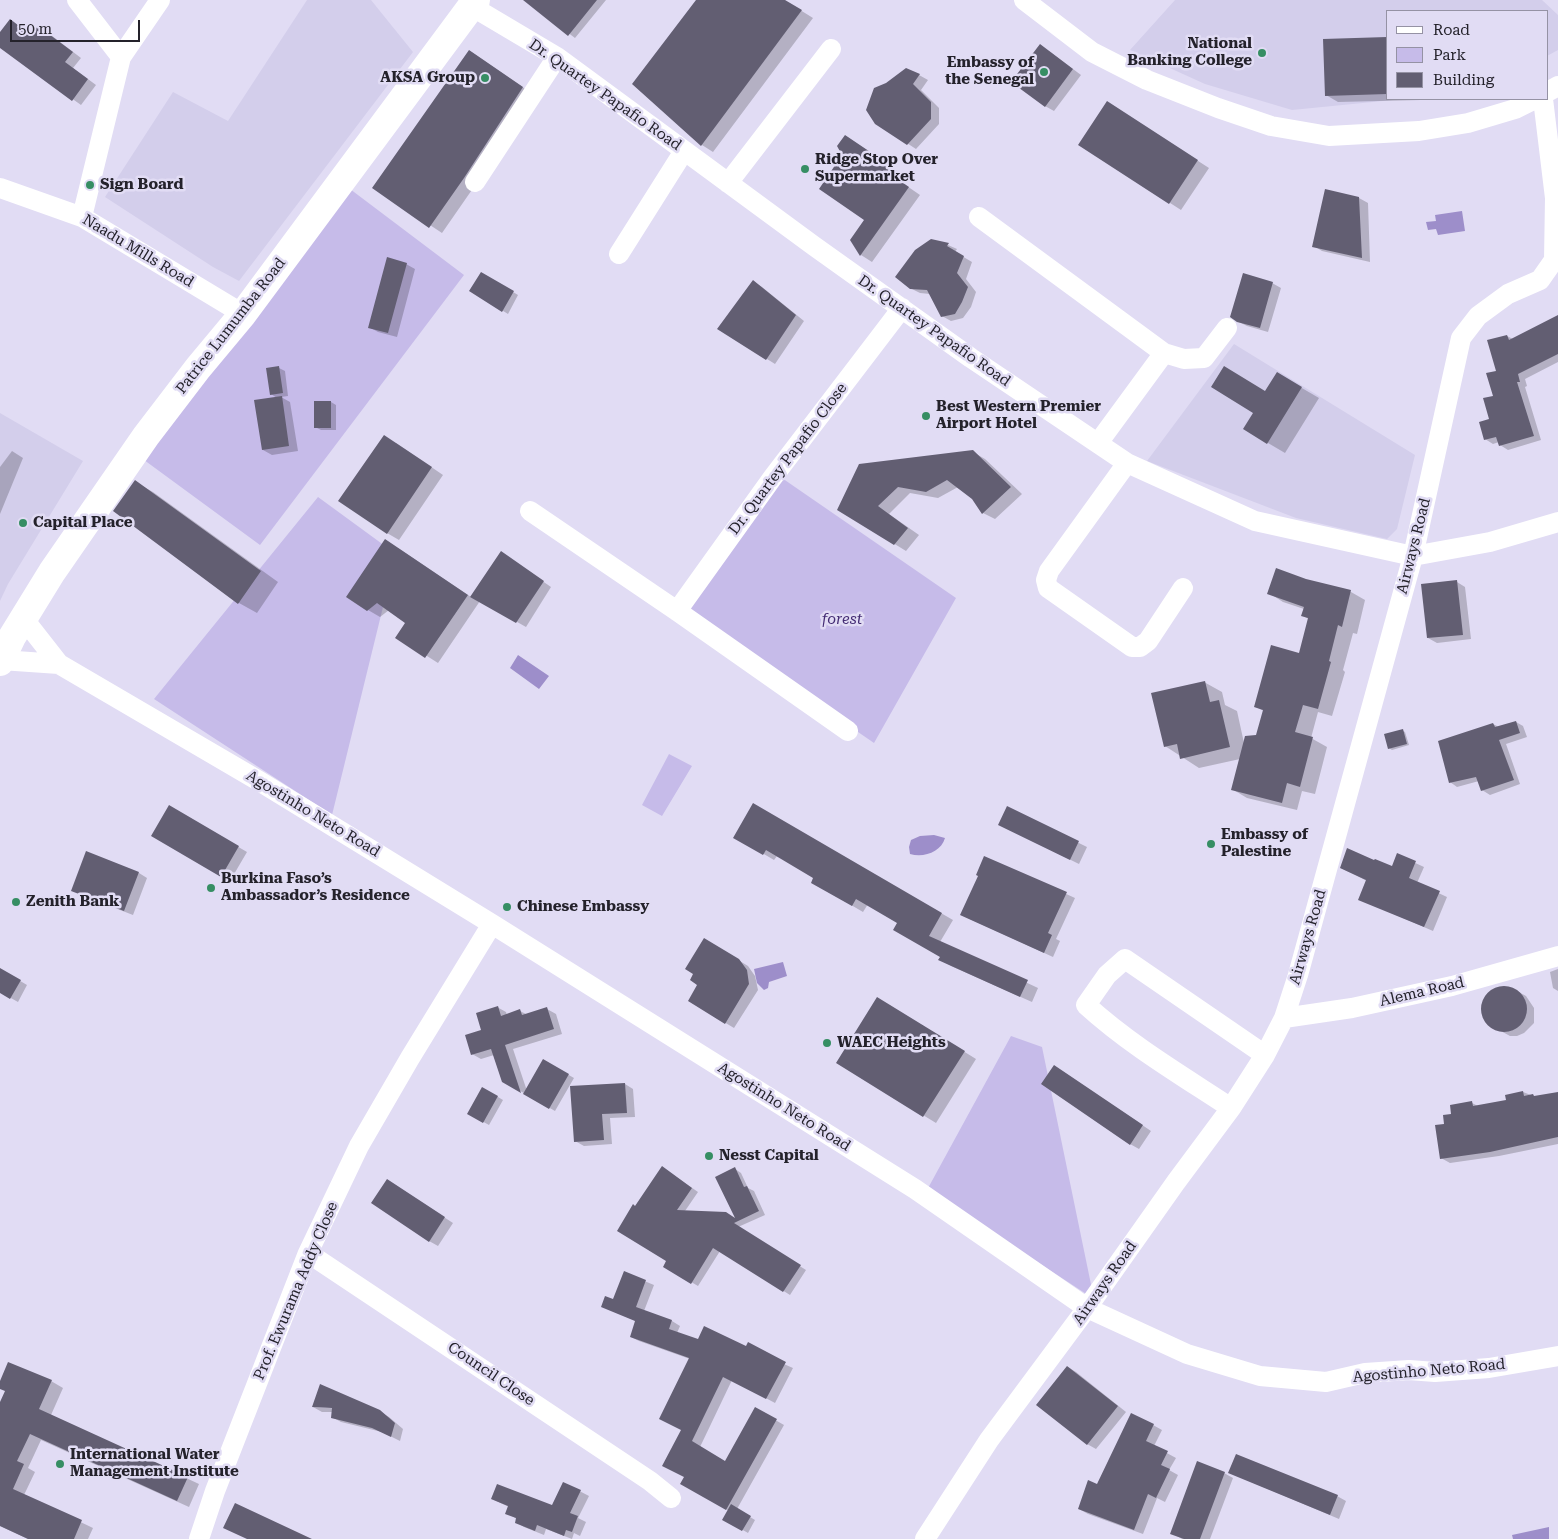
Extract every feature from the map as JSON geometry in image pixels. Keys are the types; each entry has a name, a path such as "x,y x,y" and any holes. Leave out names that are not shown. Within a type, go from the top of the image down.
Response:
{"street":[{"path":"77,0 121,57"},
{"path":"82,216 121,57 160,0"},
{"path":"1024,0 1092,52 1147,80 1218,108 1271,126 1330,136 1419,131 1468,123 1515,109 1533,100"},
{"name":"Dr. Quartey Papafio Road","path":"474,3 557,57 971,358 1126,462 1255,521 1413,556 1490,542 1558,522"},
{"name":"Patrice Lumumba Road","path":"1,661 22,618 59,561 146,436 198,368 243,314 474,3"},
{"path":"728,183 831,49"},
{"path":"475,182 557,57"},
{"name":"Airways Road","path":"925,1539 989,1440 1088,1308 1176,1182 1231,1108 1265,1055 1284,1018 1298,975 1413,556 1461,338 1478,316 1508,294 1540,280 1554,260 1555,198 1543,100"},
{"path":"619,254 684,151"},
{"name":"Naadu Mills Road","path":"0,188 82,216 243,314"},
{"path":"979,216 1164,353 1184,359 1204,358 1227,328"},
{"name":"Dr. Quartey Papafio Close","path":"677,611 773,476 902,308"},
{"path":"1098,443 1164,353"},
{"path":"1126,462 1049,571 1046,580 1048,588 1132,647 1140,647 1148,641 1183,588"},
{"path":"530,511 848,731"},
{"name":"Agostinho Neto Road","path":"22,618 59,664 259,781 492,924 915,1189 1088,1308 1187,1354 1269,1377 1326,1382 1365,1373 1408,1370 1435,1372 1489,1368 1558,1356"},
{"name":"Agostinho Neto Road","path":"1,661 59,664"},
{"name":"Prof. Ewurama Addy Close","path":"198,1539 308,1253 360,1146 410,1058 492,924"},
{"name":"Alema Road","path":"1284,1018 1352,1008 1452,986 1558,956"},
{"path":"1231,1108 1129,1041 1086,1005 1107,975 1126,959 1265,1055"},
{"name":"Council Close","path":"308,1253 650,1481 671,1498"}],"shaded area":[{"path":"307,0 371,0 413,52 239,281 213,267 105,197 173,92 228,121"},
{"name":"National Banking College","path":"1175,0 1542,0 1558,15 1558,50 1548,55 1548,10 1386,10 1386,100 1393,100 1292,110 1205,84 1130,50"},
{"path":"1462,211 1465,231 1438,235 1436,229 1428,230 1426,222 1436,221 1435,215"},
{"path":"1234,344 1415,455 1397,529 1387,539 1296,518 1147,461"},
{"name":"Capital Place","path":"0,413 83,461 8,584 0,601"},
{"path":"518,655 549,676 539,689 510,668"},
{"path":"934,835 945,838 940,847 931,853 921,855 910,854 911,840 920,836"},
{"path":"783,962 787,976 769,982 768,988 764,990 757,983 754,969"},
{"path":"1549,1527 1549,1539 1513,1539 1512,1535"}],"green space":[{"path":"350,189 464,275 260,545 140,457"},
{"name":"forest","path":"779,476 956,598 874,743 681,610"},
{"path":"318,497 396,554 332,815 154,699"},
{"path":"669,754 692,766 662,816 642,805"},
{"path":"1011,1036 1042,1047 1094,1299 927,1190"}],"building":[{"path":"523,0 597,0 568,36"},
{"path":"696,0 785,0 802,10 701,146 632,84"},
{"path":"10,19 31,35 38,26 73,52 65,62 88,79 72,101 0,48 0,32"},
{"path":"1386,37 1386,94 1325,96 1323,39"},
{"path":"1040,44 1073,69 1045,107 1011,82"},
{"path":"469,50 523,87 429,228 372,188"},
{"path":"906,68 920,74 913,84 931,102 931,119 907,145 875,124 866,110 874,88 886,83"},
{"path":"1107,101 1198,160 1169,204 1078,145"},
{"path":"845,135 894,168 893,176 909,187 860,256 850,240 864,220 819,189 842,155 837,146"},
{"path":"1325,189 1359,197 1362,258 1312,247"},
{"path":"931,239 949,243 947,246 964,256 957,273 968,287 955,314 941,317 927,290 910,289 895,277 915,250"},
{"path":"387,257 407,263 388,333 368,328"},
{"path":"481,272 514,291 502,312 469,291"},
{"path":"1243,273 1273,282 1260,328 1237,322 1230,317"},
{"path":"753,280 796,315 766,360 717,329"},
{"path":"1558,315 1558,354 1518,374 1520,382 1517,382 1534,436 1499,446 1496,437 1484,440 1479,422 1489,419 1483,398 1493,396 1486,373 1496,371 1487,340 1507,335 1509,340"},
{"path":"279,366 283,393 270,395 266,368"},
{"path":"1224,366 1265,391 1277,372 1302,387 1267,444 1243,429 1253,413 1211,387"},
{"path":"282,396 289,446 262,450 254,400"},
{"path":"314,401 331,401 331,428 314,428"},
{"path":"384,435 432,467 387,534 338,501"},
{"path":"973,450 1011,487 982,514 972,499 947,480 926,492 898,487 878,506 908,528 894,545 837,510 859,464"},
{"path":"135,480 261,571 238,604 113,511"},
{"path":"385,539 468,595 425,658 395,638 405,623 377,603 367,611 346,597"},
{"path":"501,551 544,581 516,623 470,597"},
{"path":"1276,568 1306,579 1351,590 1342,627 1338,625 1329,661 1331,662 1318,709 1303,705 1295,732 1313,737 1300,787 1287,783 1282,803 1231,790 1245,736 1256,735 1263,710 1254,707 1271,645 1299,653 1308,618 1301,616 1304,607 1267,594"},
{"path":"1457,580 1463,635 1427,638 1421,584"},
{"path":"1205,681 1210,702 1219,700 1230,747 1180,759 1177,744 1164,747 1151,693"},
{"path":"1516,721 1520,733 1499,740 1514,780 1481,791 1476,777 1449,783 1438,741 1493,723 1495,727"},
{"path":"1403,729 1407,744 1388,749 1384,734"},
{"path":"753,803 942,913 929,936 1028,980 1020,997 938,960 940,957 893,930 897,923 856,899 852,906 811,883 813,878 766,850 763,855 733,838"},
{"path":"169,805 239,846 221,877 151,836"},
{"path":"1007,806 1079,841 1070,860 998,825"},
{"path":"1347,848 1392,866 1397,853 1416,861 1409,878 1440,891 1424,927 1358,900 1366,880 1340,868"},
{"path":"86,851 139,872 124,911 71,891"},
{"path":"984,856 1067,892 1048,933 1052,935 1044,953 960,915 978,876 976,875"},
{"path":"704,938 739,959 747,970 749,984 725,1024 688,1001 697,985 690,980 693,974 685,969"},
{"path":"0,968 21,980 10,999 0,993"},
{"path":"1500,986 1508,986 1517,990 1523,996 1527,1009 1523,1022 1517,1028 1508,1032 1500,1032 1491,1028 1485,1022 1481,1013 1481,1005 1485,996 1491,990"},
{"path":"877,997 965,1051 923,1117 836,1063"},
{"path":"498,1006 501,1016 520,1009 522,1015 547,1007 554,1029 505,1045 521,1093 502,1082 491,1049 471,1055 465,1035 481,1030 476,1013"},
{"path":"543,1059 569,1074 549,1109 523,1094"},
{"path":"1054,1065 1143,1125 1130,1145 1041,1084"},
{"path":"625,1083 627,1113 602,1114 604,1140 574,1142 570,1086"},
{"path":"482,1087 498,1096 483,1123 467,1114"},
{"path":"1523,1091 1524,1096 1558,1092 1558,1137 1490,1152 1440,1159 1435,1125 1444,1124 1443,1115 1451,1114 1450,1105 1472,1101 1473,1106 1506,1100 1505,1095"},
{"path":"662,1166 692,1188 677,1210 726,1212 735,1218 715,1177 735,1167 744,1187 747,1186 759,1211 734,1223 801,1265 783,1292 713,1248 691,1284 663,1267 666,1261 617,1231 633,1204 635,1206"},
{"path":"387,1179 445,1217 429,1242 371,1203"},
{"path":"624,1271 646,1280 636,1307 672,1320 669,1329 698,1339 704,1326 746,1346 748,1342 786,1362 766,1399 723,1377 692,1441 725,1461 755,1407 777,1419 726,1510 680,1484 684,1477 662,1466 681,1430 659,1419 689,1358 630,1337 635,1321 601,1307 605,1296 613,1299"},
{"path":"8,1362 52,1380 39,1409 188,1477 177,1501 30,1434 17,1461 24,1464 13,1489 82,1520 74,1539 28,1539 0,1526 0,1402 5,1391 0,1389 0,1381"},
{"path":"1067,1366 1118,1406 1087,1445 1036,1405"},
{"path":"320,1384 380,1410 395,1423 391,1437 372,1428 331,1418 332,1408 312,1407"},
{"path":"1131,1413 1154,1424 1146,1441 1168,1451 1161,1465 1170,1469 1156,1498 1148,1494 1134,1530 1078,1509 1088,1480 1097,1484"},
{"path":"1236,1454 1338,1495 1330,1515 1228,1473"},
{"path":"1197,1461 1225,1472 1200,1539 1184,1539 1170,1534"},
{"path":"563,1482 581,1490 570,1513 578,1516 572,1532 566,1530 564,1536 537,1525 535,1531 515,1523 516,1518 505,1514 508,1506 491,1499 497,1484 552,1505"},
{"path":"235,1503 312,1539 247,1539 223,1528"},
{"path":"731,1504 751,1516 742,1531 722,1520"}],"place":[{"name":"National Banking College","path":"1262,53"},
{"name":"Embassy of the Senegal","path":"1044,72"},
{"name":"AKSA Group","path":"485,78"},
{"name":"Ridge Stop Over Supermarket","path":"805,169"},
{"name":"Sign Board","path":"90,185"},
{"name":"Best Western Premier Airport Hotel","path":"926,416"},
{"name":"Capital Place","path":"23,523"},
{"name":"Embassy of Palestine","path":"1211,844"},
{"name":"Burkina Faso’s Ambassador’s Residence","path":"211,888"},
{"name":"Zenith Bank","path":"16,902"},
{"name":"Chinese Embassy","path":"507,907"},
{"name":"WAEC Heights","path":"827,1043"},
{"name":"Nesst Capital","path":"709,1156"},
{"name":"International Water Management Institute","path":"60,1464"}]}
